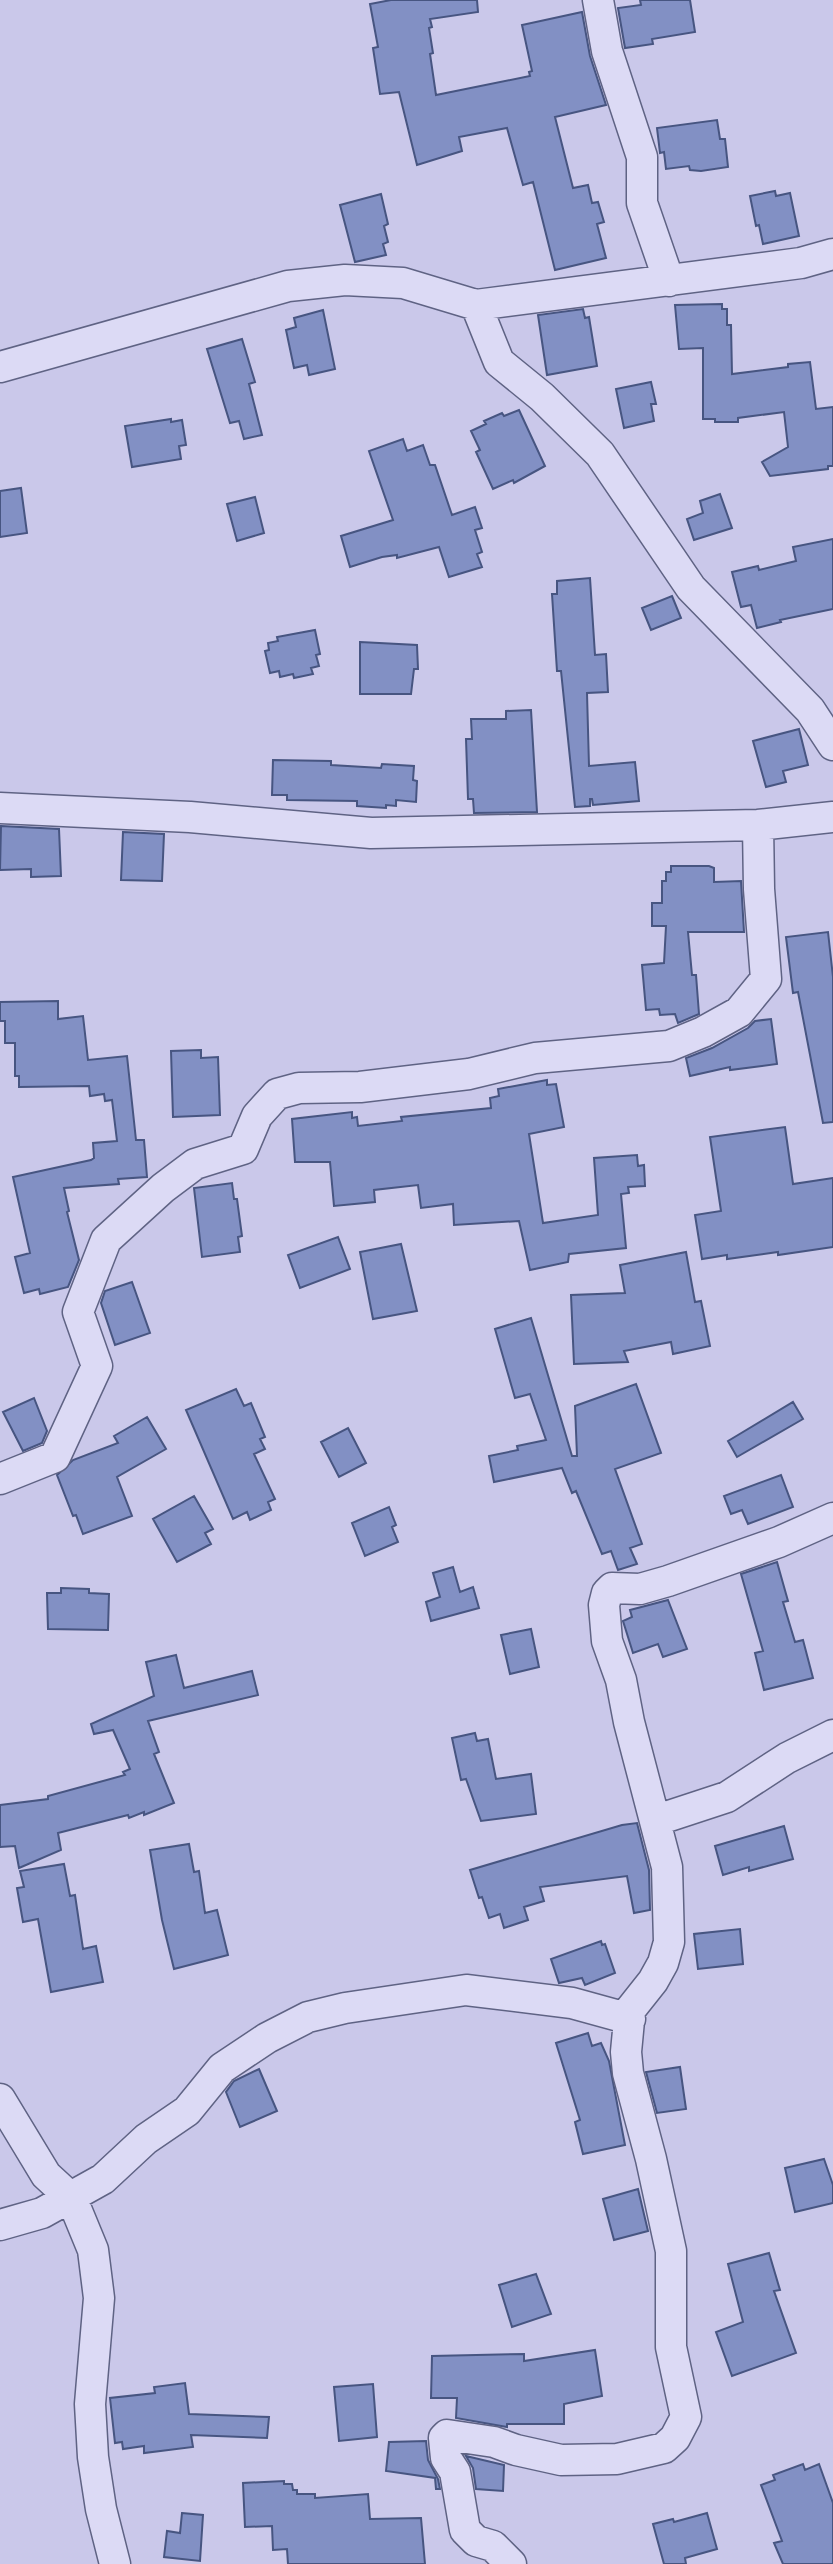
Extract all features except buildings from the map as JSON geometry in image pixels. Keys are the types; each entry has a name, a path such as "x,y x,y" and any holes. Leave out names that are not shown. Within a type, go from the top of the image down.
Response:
{"street":[{"path":"598,0 607,51 642,157 642,203 669,281"},
{"path":"0,367 288,286 345,280 403,283 476,305 801,263 833,254"},
{"path":"476,305 499,362 542,397 600,454 691,588 810,710 833,745"},
{"path":"0,808 190,817 371,833 758,825 833,817"},
{"path":"0,1479 55,1457 97,1366 78,1312 106,1240 163,1188 195,1164 243,1149 257,1116 277,1094 299,1088 360,1087 469,1074 535,1058 669,1046 739,1012 766,979 758,825"},
{"path":"511,2564 493,2546 476,2541 465,2530 455,2472 446,2458 444,2446 447,2435 494,2442 561,2460 617,2459 664,2448 675,2438 686,2417 671,2347 671,2251 628,2073 626,2052 630,2010 653,1981 663,1963 669,1942 667,1867 621,1680 607,1641 604,1605 607,1593 612,1588 640,1589 668,1581 779,1542 833,1518"},
{"path":"657,1820 727,1797 787,1758 833,1735"},
{"path":"0,2225 42,2213 103,2179 146,2139 187,2111 222,2068 267,2038 308,2017 345,2008 466,1990 572,2003 630,2019"},
{"path":"0,2099 46,2175 72,2199 93,2250 99,2298 90,2404 93,2457 101,2509 115,2564"}]}
